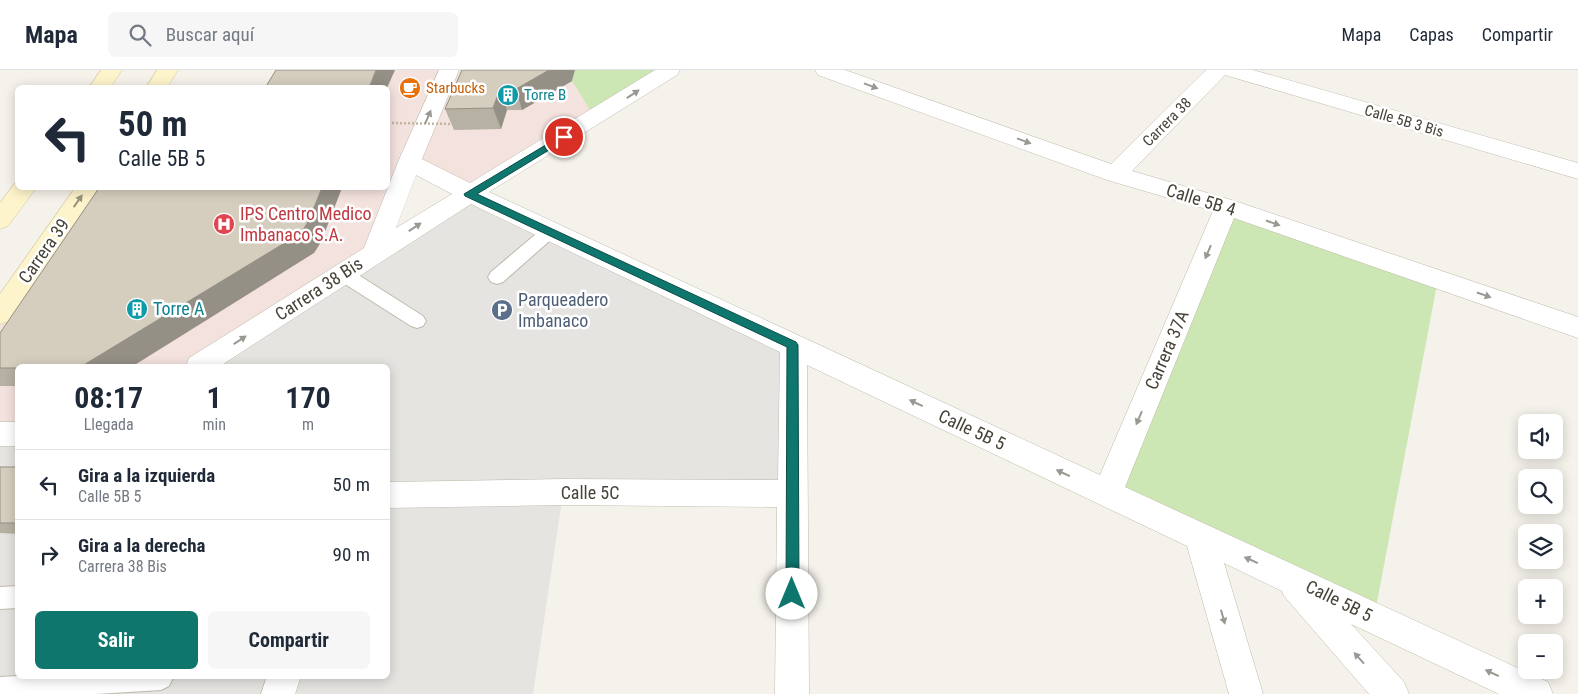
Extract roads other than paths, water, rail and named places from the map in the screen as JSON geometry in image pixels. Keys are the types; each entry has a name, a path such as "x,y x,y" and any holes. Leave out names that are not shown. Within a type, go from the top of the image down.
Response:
{"main road":[{"path":"101,85 112,70"},
{"path":"158,85 168,70"},
{"path":"0,220 22,190"},
{"name":"Carrera 39","path":"0,314 86,190"}],"street":[{"path":"374,253 409,162 449,70"},
{"name":"Carrera 38 Bis","path":"202,364 374,253 670,70"},
{"name":"Calle 5B 4","path":"825,70 1116,174 1227,207 1578,328"},
{"name":"Carrera 38","path":"1116,174 1218,70"},
{"name":"Calle 5B 3 Bis","path":"1229,70 1578,171"},
{"name":"Calle 5B 5","path":"409,162 469,194 549,232 1286,575 1536,694"},
{"name":"Carrera 37A","path":"1107,493 1227,207"},
{"path":"792,345 792,694"},
{"path":"0,434 15,434"},
{"name":"Calle 5C","path":"390,495 563,492 793,494"},
{"path":"1200,536 1246,694"},
{"path":"1286,575 1392,694"},
{"path":"278,694 283,679"}],"lane":[{"path":"497,277 549,232"},
{"path":"343,274 417,321"},
{"path":"0,598 15,596"},
{"path":"0,689 159,683"}],"place":[{"name":"Starbucks","path":"410,88"},
{"name":"Torre B","path":"508,95"},
{"name":"IPS Centro Medico Imbanaco S.A.","path":"224,224"},
{"name":"Torre A","path":"137,309"},
{"name":"Parqueadero Imbanaco","path":"502,310"}]}
